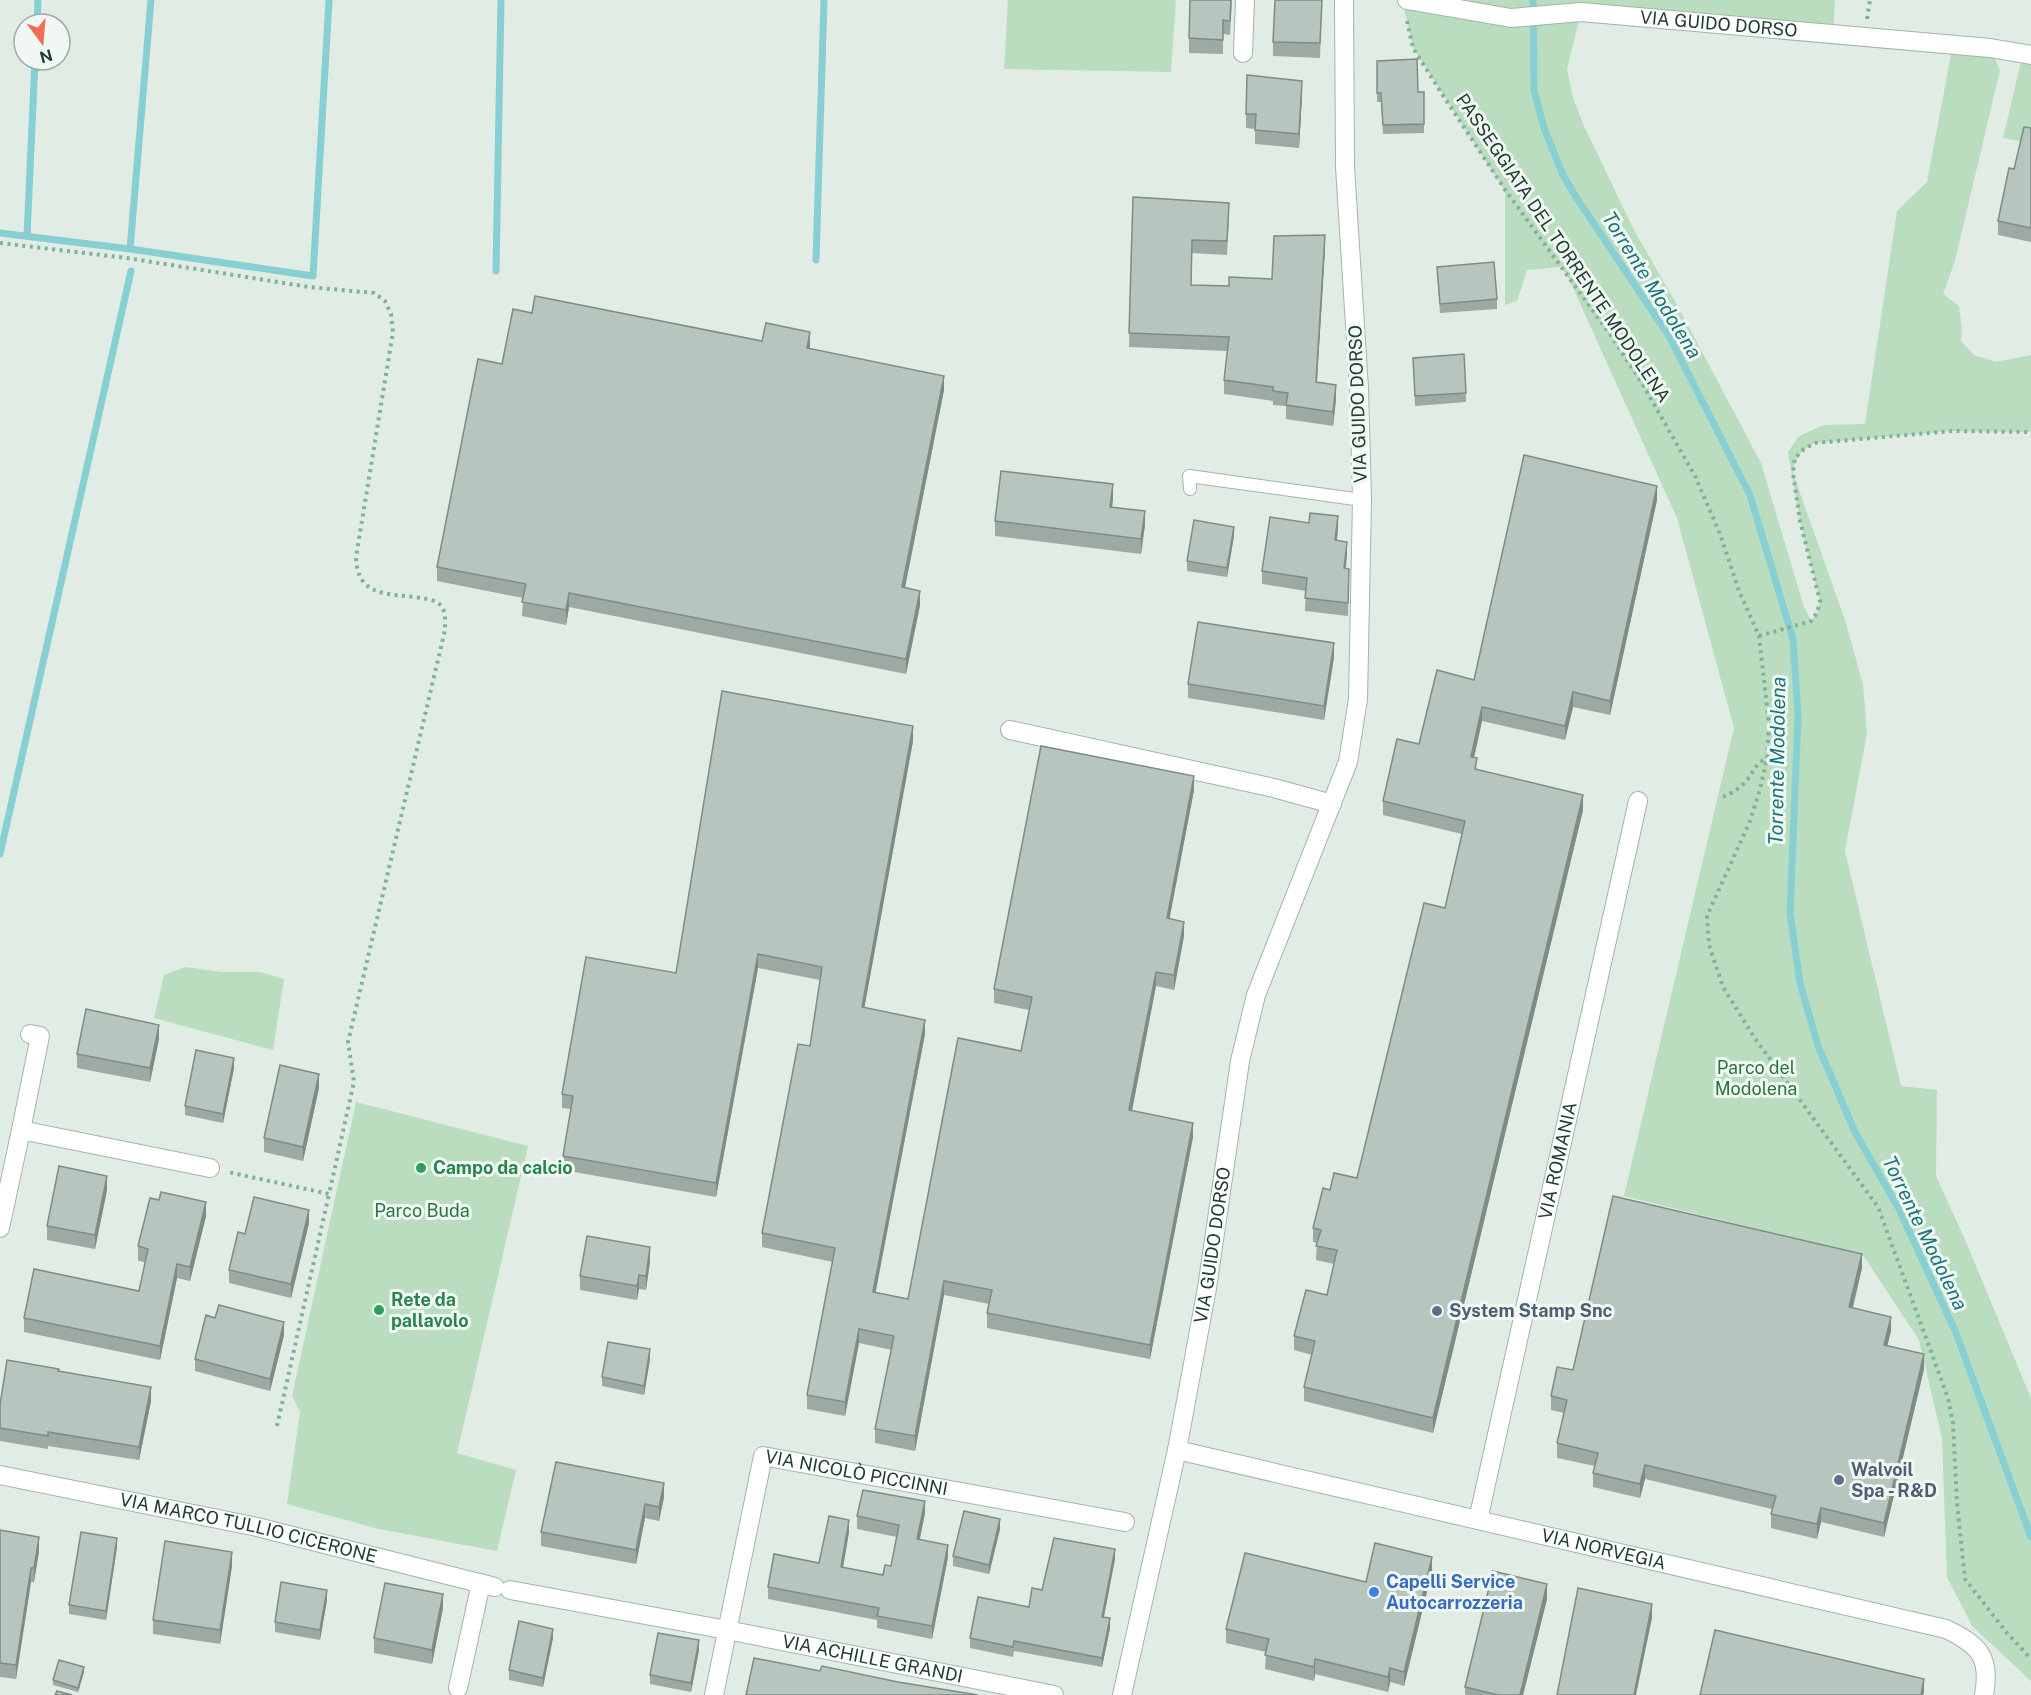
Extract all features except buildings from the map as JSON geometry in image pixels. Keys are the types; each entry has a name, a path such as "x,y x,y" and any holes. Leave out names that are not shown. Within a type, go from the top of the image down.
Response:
{"street":[{"path":"1243,54 1245,0"},
{"name":"VIA GUIDO DORSO","path":"1122,1695 1177,1450 1207,1288 1240,1061 1256,995 1348,762 1358,699 1362,500 1359,388 1345,167 1344,0"},
{"name":"VIA GUIDO DORSO","path":"1407,0 1511,18 1581,12 1981,47 2031,55"},
{"path":"1010,730 1274,788 1332,804"},
{"name":"VIA ROMANIA","path":"1478,1520 1638,801"},
{"path":"0,1228 40,1036 30,1034"},
{"path":"21,1130 210,1168"},
{"name":"VIA NORVEGIA","path":"1177,1450 1946,1629 1970,1641 1985,1661 1984,1695"},
{"name":"VIA NICOLÒ PICCINNI","path":"714,1695 763,1456 1125,1522"},
{"name":"VIA MARCO TULLIO CICERONE","path":"0,1475 257,1527 495,1587"},
{"path":"458,1688 495,1587 727,1630"},
{"name":"VIA ACHILLE GRANDI","path":"727,1630 1054,1695"}],"lane":[{"path":"1190,489 1189,476 1362,500"}],"path":[{"name":"PASSEGGIATA DEL TORRENTE MODOLENA","path":"1407,19 1413,48 1436,85 1506,191 1610,334 1684,456 1709,506 1739,591 1759,636 1769,725 1767,759 1750,821 1707,916 1709,945 1723,987 1754,1037 1878,1207 1948,1398 1953,1423 1957,1503 1965,1579 2007,1633 2031,1659"},
{"path":"0,243 128,258 309,287 374,293 385,301 392,314 393,332 356,557 356,571 366,586 377,591 433,600 442,607 445,630 348,1042 354,1082 277,1426"},
{"path":"1759,636 1811,621 1817,613 1820,601 1800,521 1793,473 1795,458 1804,449 1815,443 1952,431 2031,432"},
{"path":"1723,797 1736,791 1748,780 1758,762 1767,759"},
{"path":"210,1168 329,1194"}],"green space":[{"path":"1008,0 1176,0 1171,72 1004,69"},
{"name":"Parco del Modolena","path":"1402,0 1835,0 1833,35 1581,12 1567,69 1573,98 1584,126 1635,232 1676,303 1761,463 1804,607 1811,621 1817,613 1820,601 1800,521 1788,452 1799,436 1824,425 1865,424 1897,211 1927,182 1953,44 1990,48 2000,70 1955,261 1943,294 1959,306 1961,341 1974,355 1996,362 2031,355 2031,432 1952,431 1815,443 1800,455 1793,473 1846,623 1863,685 1867,733 1845,851 1901,1086 1937,1090 1936,1176 2031,1398 2031,1681 1972,1626 1947,1577 1942,1438 1919,1340 1863,1255 1624,1196 1734,728 1677,518 1569,279 1561,267 1527,270 1517,301 1505,305 1505,191 1413,48"},
{"path":"2023,53 2031,55 2031,143 2003,138"},
{"path":"185,967 222,972 260,972 284,979 273,1050 154,1018 164,975"},
{"name":"Parco Buda","path":"356,1102 528,1146 457,1453 516,1470 497,1551 379,1529 287,1504 300,1412 292,1396"}],"waterway":[{"path":"38,0 38,12"},
{"path":"0,233 130,249 151,0"},
{"path":"130,249 313,276 329,0"},
{"path":"496,271 501,0"},
{"path":"816,260 824,0"},
{"name":"Torrente Modolena","path":"1533,0 1534,90 1544,128 1563,175 1669,336 1750,495 1793,639 1798,716 1790,913 1800,983 1818,1046 1855,1132 1899,1209 1956,1333 2031,1537"},
{"path":"27,236 34,72"},
{"path":"0,854 131,271"}],"place":[{"name":"Campo da calcio","path":"421,1168"},
{"name":"Rete da pallavolo","path":"379,1310"},
{"name":"System Stamp Snc","path":"1437,1311"},
{"name":"Walvoil Spa - R&D","path":"1839,1480"},
{"name":"Capelli Service Autocarrozzeria","path":"1374,1592"}]}
